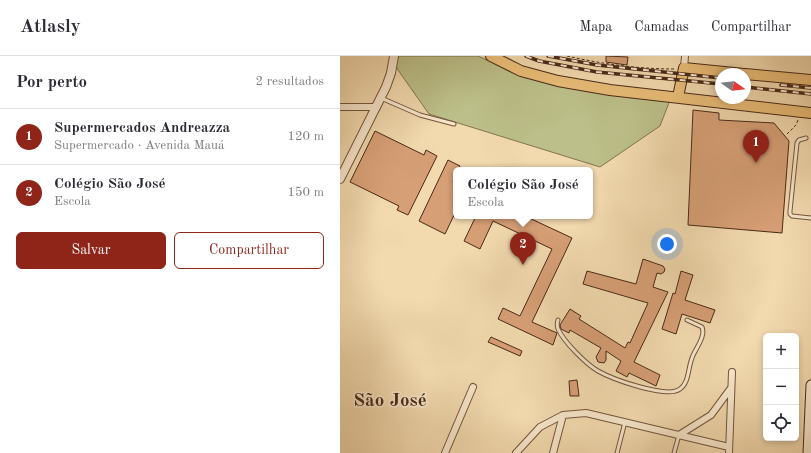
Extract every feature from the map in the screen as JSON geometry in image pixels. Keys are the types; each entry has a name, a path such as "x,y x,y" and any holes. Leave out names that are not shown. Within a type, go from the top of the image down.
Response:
{"main road":[{"path":"491,56 521,71 558,81 610,90 811,113"},
{"path":"678,97 684,68 715,71"},
{"path":"751,75 811,80"},
{"path":"809,453 811,385"}],"street":[{"path":"340,179 381,98 391,73 394,56"},
{"path":"684,68 685,56"},
{"path":"340,107 377,107"},
{"path":"516,453 540,428 562,415 586,413 679,435 729,450 732,372"},
{"path":"445,453 473,387"},
{"path":"679,435 711,415 731,388"},
{"path":"552,453 562,415"}],"lane":[{"path":"381,98 420,115 454,124"},
{"path":"806,138 799,140 797,144 790,214 792,216 811,218"},
{"path":"558,320 558,329 569,343 596,370 613,378 652,390 670,393 682,388 685,383 690,362 703,334 702,327 687,320"},
{"path":"617,453 625,422"},
{"path":"674,453 679,435"}],"path":[{"path":"567,56 588,61 653,69 684,68"},
{"path":"787,134 796,125 798,111"}],"green space":[{"path":"395,56 478,56 518,73 670,100 660,126 600,167 429,114 398,70 394,62"}],"building":[{"path":"606,56 628,57 627,65 606,62"},
{"path":"693,110 719,113 719,120 774,123 789,141 782,233 688,225"},
{"path":"375,131 424,155 426,150 437,156 408,215 397,210 399,206 350,182"},
{"path":"448,160 460,166 453,167 453,217 445,234 419,221"},
{"path":"475,219 531,219 572,238 532,322 557,333 553,345 498,319 503,308 520,316 552,249 493,221 480,249 464,241"},
{"path":"643,259 663,266 665,269 664,272 661,274 657,273 653,287 668,292 634,362 660,375 656,386 629,373 627,377 616,371 621,361 606,351 606,360 604,363 598,362 596,357 601,348 570,330 569,333 561,329 560,325 570,309 581,316 579,319 625,348 628,342 630,343 648,303 583,284 587,271 636,284"},
{"path":"681,271 693,275 685,300 715,310 710,323 682,314 676,334 662,329 673,293 675,294"},
{"path":"491,337 522,351 520,356 488,342"},
{"path":"577,380 579,396 570,396 569,381"}],"railway":[{"path":"526,56 539,61 597,72 715,83"},
{"path":"548,56 597,65 715,77"},
{"path":"781,85 811,88"},
{"path":"751,88 811,94"}],"place":[{"name":"Supermercados Andreazza","path":"756,163"},
{"name":"Colégio São José","path":"523,265"}],"district":[{"name":"São José","path":"390,401"}]}
